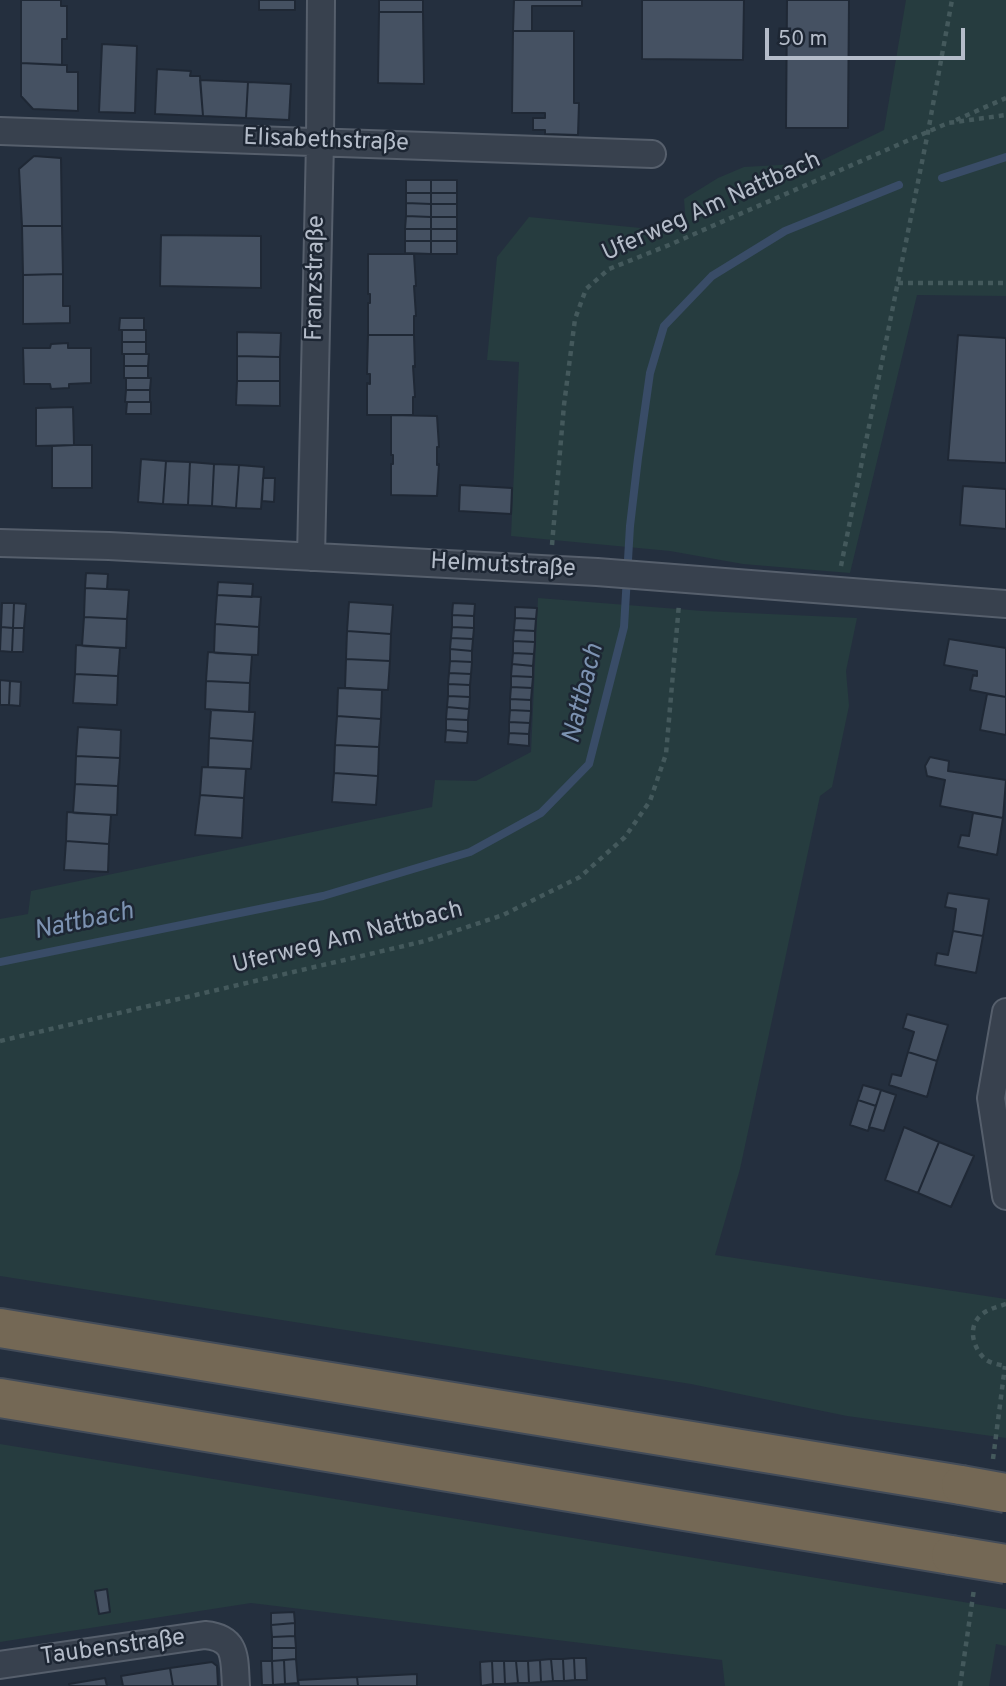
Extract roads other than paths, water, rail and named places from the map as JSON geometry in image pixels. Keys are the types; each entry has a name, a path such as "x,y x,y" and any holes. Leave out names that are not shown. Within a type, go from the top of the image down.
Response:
{"highway":[{"path":"0,1328 1006,1493"},
{"path":"0,1398 1006,1564"}],"street":[{"name":"Franzstraße","path":"311,557 321,0"},
{"name":"Elisabethstraße","path":"0,131 652,154"},
{"name":"Helmutstraße","path":"0,543 109,546 597,572 1006,604"},
{"path":"1006,1012 998,1096 1006,1196"},
{"name":"Taubenstraße","path":"0,1665 205,1635 220,1637 233,1652 236,1686"}],"waterway":[{"name":"Nattbach","path":"942,178 1006,157"},
{"name":"Nattbach","path":"0,962 323,896 470,852 541,813 589,764 624,627 630,526 638,458 650,373 664,326 712,276 785,231 899,185"}]}
